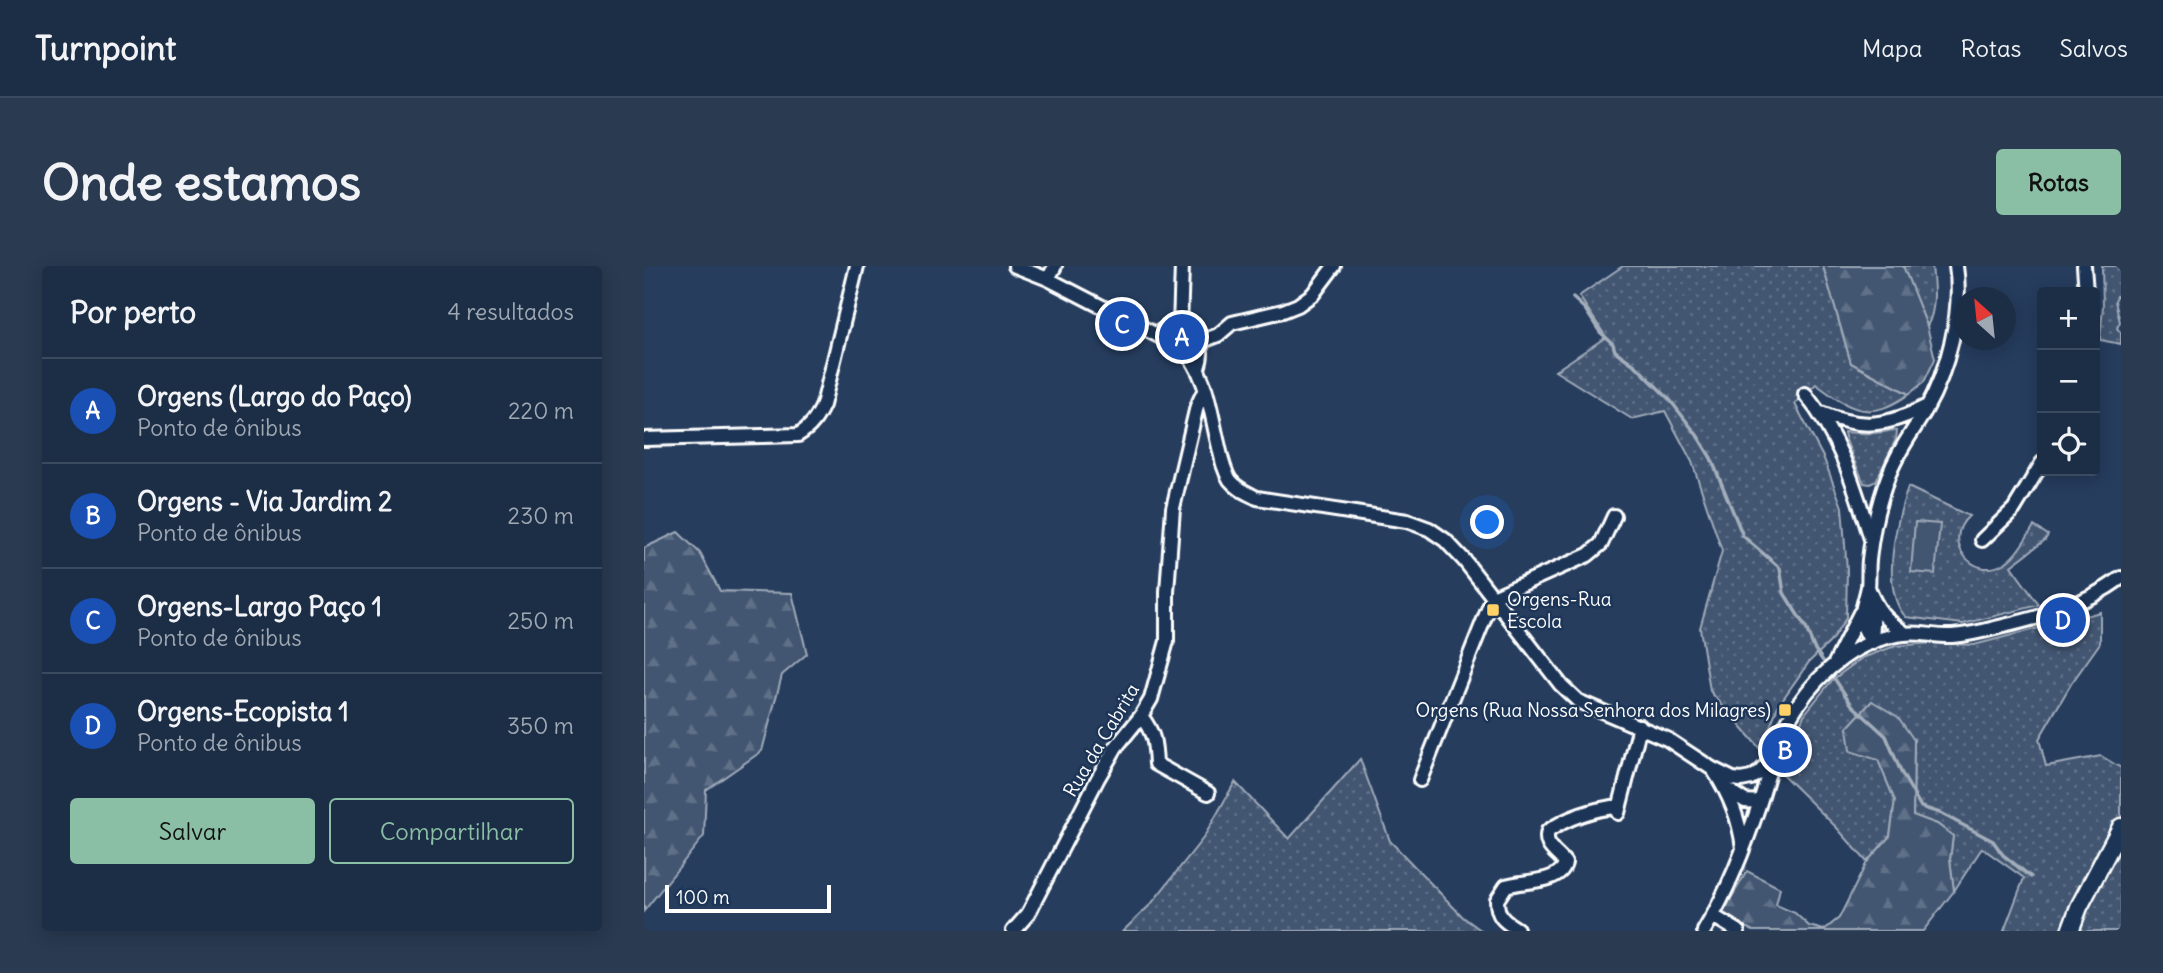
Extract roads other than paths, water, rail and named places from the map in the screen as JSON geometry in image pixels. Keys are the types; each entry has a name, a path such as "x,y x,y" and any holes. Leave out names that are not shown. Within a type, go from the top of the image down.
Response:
{"main road":[{"path":"2070,931 2079,907 2121,827"}],"street":[{"path":"644,439 798,435 808,429 824,405 858,266"},
{"path":"1015,266 1048,279 1182,348 1198,368 1223,466 1238,489 1257,498 1407,521 1429,529 1446,540 1464,560 1561,685 1578,701 1667,739 1733,779 1751,778 1773,758"},
{"path":"1048,279 1055,266"},
{"path":"1180,327 1182,266"},
{"path":"1200,342 1218,335 1232,323 1297,305 1313,294 1334,266"},
{"path":"1835,663 1860,614 1868,587 1872,542 1888,477 1901,448 1941,380 1952,340 1957,295 1956,266"},
{"path":"2084,266 2086,287"},
{"path":"1156,334 1163,329 1180,327 1195,335 1200,342 1201,358 1198,368"},
{"name":"Rua da Cabrita","path":"1013,931 1028,914 1116,747 1151,699 1167,641 1167,592 1173,509 1197,406 1205,389"},
{"path":"1805,394 1820,413 1842,453 1872,542"},
{"path":"1820,413 1852,424 1872,424 1899,419 1928,405"},
{"path":"1982,540 2014,509 2037,471"},
{"path":"1420,780 1493,597 1588,555 1601,544 1614,516"},
{"path":"1704,931 1744,850 1783,732 1813,685 1835,663 1853,651 1890,636 1951,636 2008,625 2058,611 2085,601 2121,578"},
{"path":"1868,587 1874,604 1884,618 1906,634"},
{"path":"1872,643 1874,604"},
{"path":"1860,614 1864,630 1872,643"},
{"path":"1141,716 1152,730 1156,764 1208,793"},
{"path":"1517,929 1503,921 1498,914 1497,900 1506,886 1548,877 1563,870 1565,863 1548,847 1546,839 1548,831 1556,825 1596,809 1619,809 1640,726"},
{"path":"1711,768 1725,788 1739,821 1744,850"},
{"path":"1741,780 1760,802"},
{"path":"1725,788 1745,801 1760,802"},
{"path":"1713,916 1738,931"}],"waterway":[{"path":"1573,298 1613,344 1615,351 1636,366 1670,400 1697,435 1711,458 1743,536 1780,568 1784,593 1823,661"},
{"path":"1834,678 1852,705 1886,736 1901,772 1921,807 1940,813 1993,841 2003,855 2031,877"}],"place":[{"name":"Orgens-Largo Paço 1","path":"1122,324"},
{"name":"Orgens (Largo do Paço)","path":"1182,337"},
{"name":"Orgens-Rua Escola","path":"1493,610"},
{"name":"Orgens-Ecopista 1","path":"2063,620"},
{"name":"Orgens (Rua Nossa Senhora dos Milagres)","path":"1785,710"},
{"name":"Orgens - Via Jardim 2","path":"1785,750"}]}
